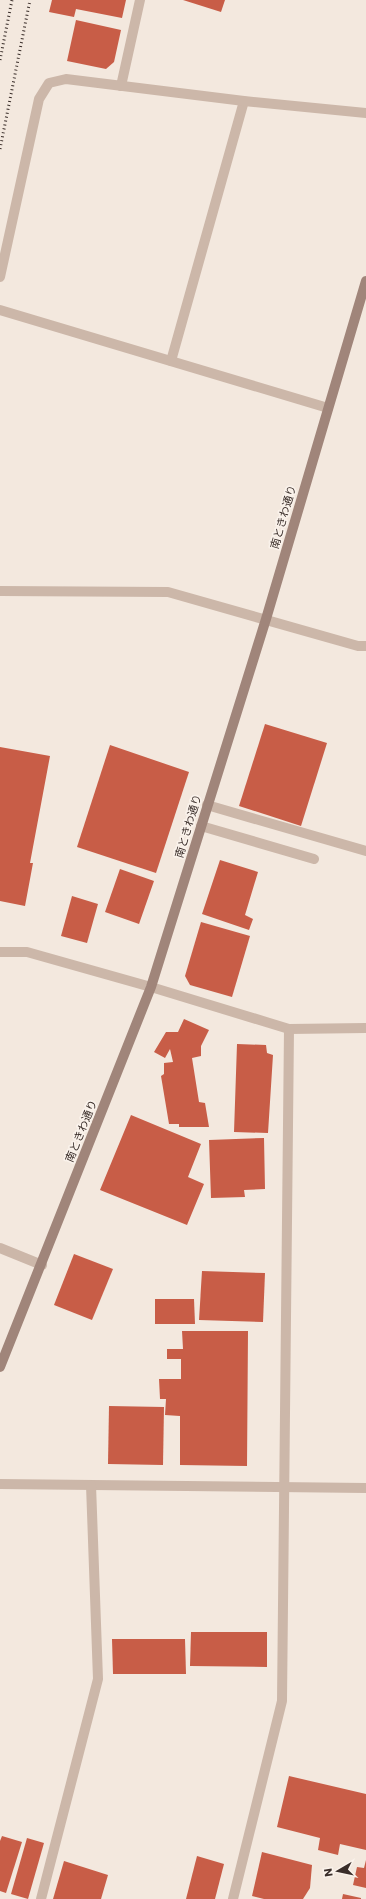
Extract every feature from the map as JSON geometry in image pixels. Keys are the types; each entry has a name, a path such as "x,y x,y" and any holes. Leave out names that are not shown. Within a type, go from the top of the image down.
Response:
{"street":[{"path":"121,86 140,0"},
{"path":"0,277 39,98 49,83 66,79 244,101 366,113"},
{"path":"171,361 244,101"},
{"name":"南ときわ通り","path":"0,1367 42,1265 151,987 266,619 366,281"},
{"path":"0,310 328,408"},
{"path":"0,591 168,592 358,646 366,646"},
{"path":"207,805 366,851"},
{"path":"201,826 314,859"},
{"path":"0,952 27,952 289,1028 366,1028"},
{"path":"234,1899 282,1701 289,1028"},
{"path":"0,1248 42,1265"},
{"path":"0,1484 366,1488"},
{"path":"41,1899 98,1679 91,1485"}],"building":[{"path":"52,0 126,0 122,18 76,9 74,17 49,12"},
{"path":"183,0 225,0 221,12"},
{"path":"76,20 121,30 114,62 106,69 67,61"},
{"path":"265,724 327,743 301,826 239,806"},
{"path":"110,745 189,772 156,873 77,847"},
{"path":"0,747 50,756 30,863 33,863 25,906 0,901"},
{"path":"220,860 258,872 245,915 253,919 249,930 202,914"},
{"path":"120,869 154,881 139,924 105,912"},
{"path":"72,896 98,904 87,943 61,936"},
{"path":"201,922 250,936 232,997 190,985 185,976"},
{"path":"184,1019 209,1030 201,1046 201,1056 192,1058 199,1102 205,1103 209,1127 179,1127 179,1124 169,1124 161,1076 164,1074 164,1063 173,1062 170,1049 165,1058 154,1052 166,1032 178,1032"},
{"path":"237,1044 266,1045 267,1053 273,1055 268,1133 234,1132"},
{"path":"131,1115 201,1144 188,1177 204,1184 187,1225 100,1190"},
{"path":"264,1138 265,1189 244,1190 245,1197 211,1198 209,1140"},
{"path":"74,1254 113,1269 92,1320 54,1305"},
{"path":"202,1271 265,1273 263,1322 199,1320"},
{"path":"155,1299 194,1299 195,1324 155,1324"},
{"path":"182,1331 248,1331 247,1466 180,1465 180,1416 165,1415 166,1399 160,1399 159,1379 181,1379 181,1359 167,1359 167,1349 183,1349"},
{"path":"109,1406 164,1407 163,1465 108,1464"},
{"path":"191,1632 267,1632 267,1667 190,1666"},
{"path":"112,1639 185,1639 186,1674 113,1674"},
{"path":"289,1776 366,1794 366,1850 340,1844 338,1855 318,1850 320,1838 277,1827"},
{"path":"2,1836 22,1842 6,1893 0,1891 0,1841"},
{"path":"27,1838 44,1843 28,1899 11,1894"},
{"path":"262,1852 312,1865 310,1888 303,1899 264,1899 252,1896"},
{"path":"197,1856 224,1864 215,1899 186,1899"},
{"path":"366,1860 366,1888 353,1885 357,1867 364,1868"},
{"path":"64,1861 108,1875 101,1899 53,1899"},
{"path":"343,1894 361,1898 361,1899 342,1899"}],"railway":[{"path":"0,60 12,0"},
{"path":"0,149 30,0"}]}
